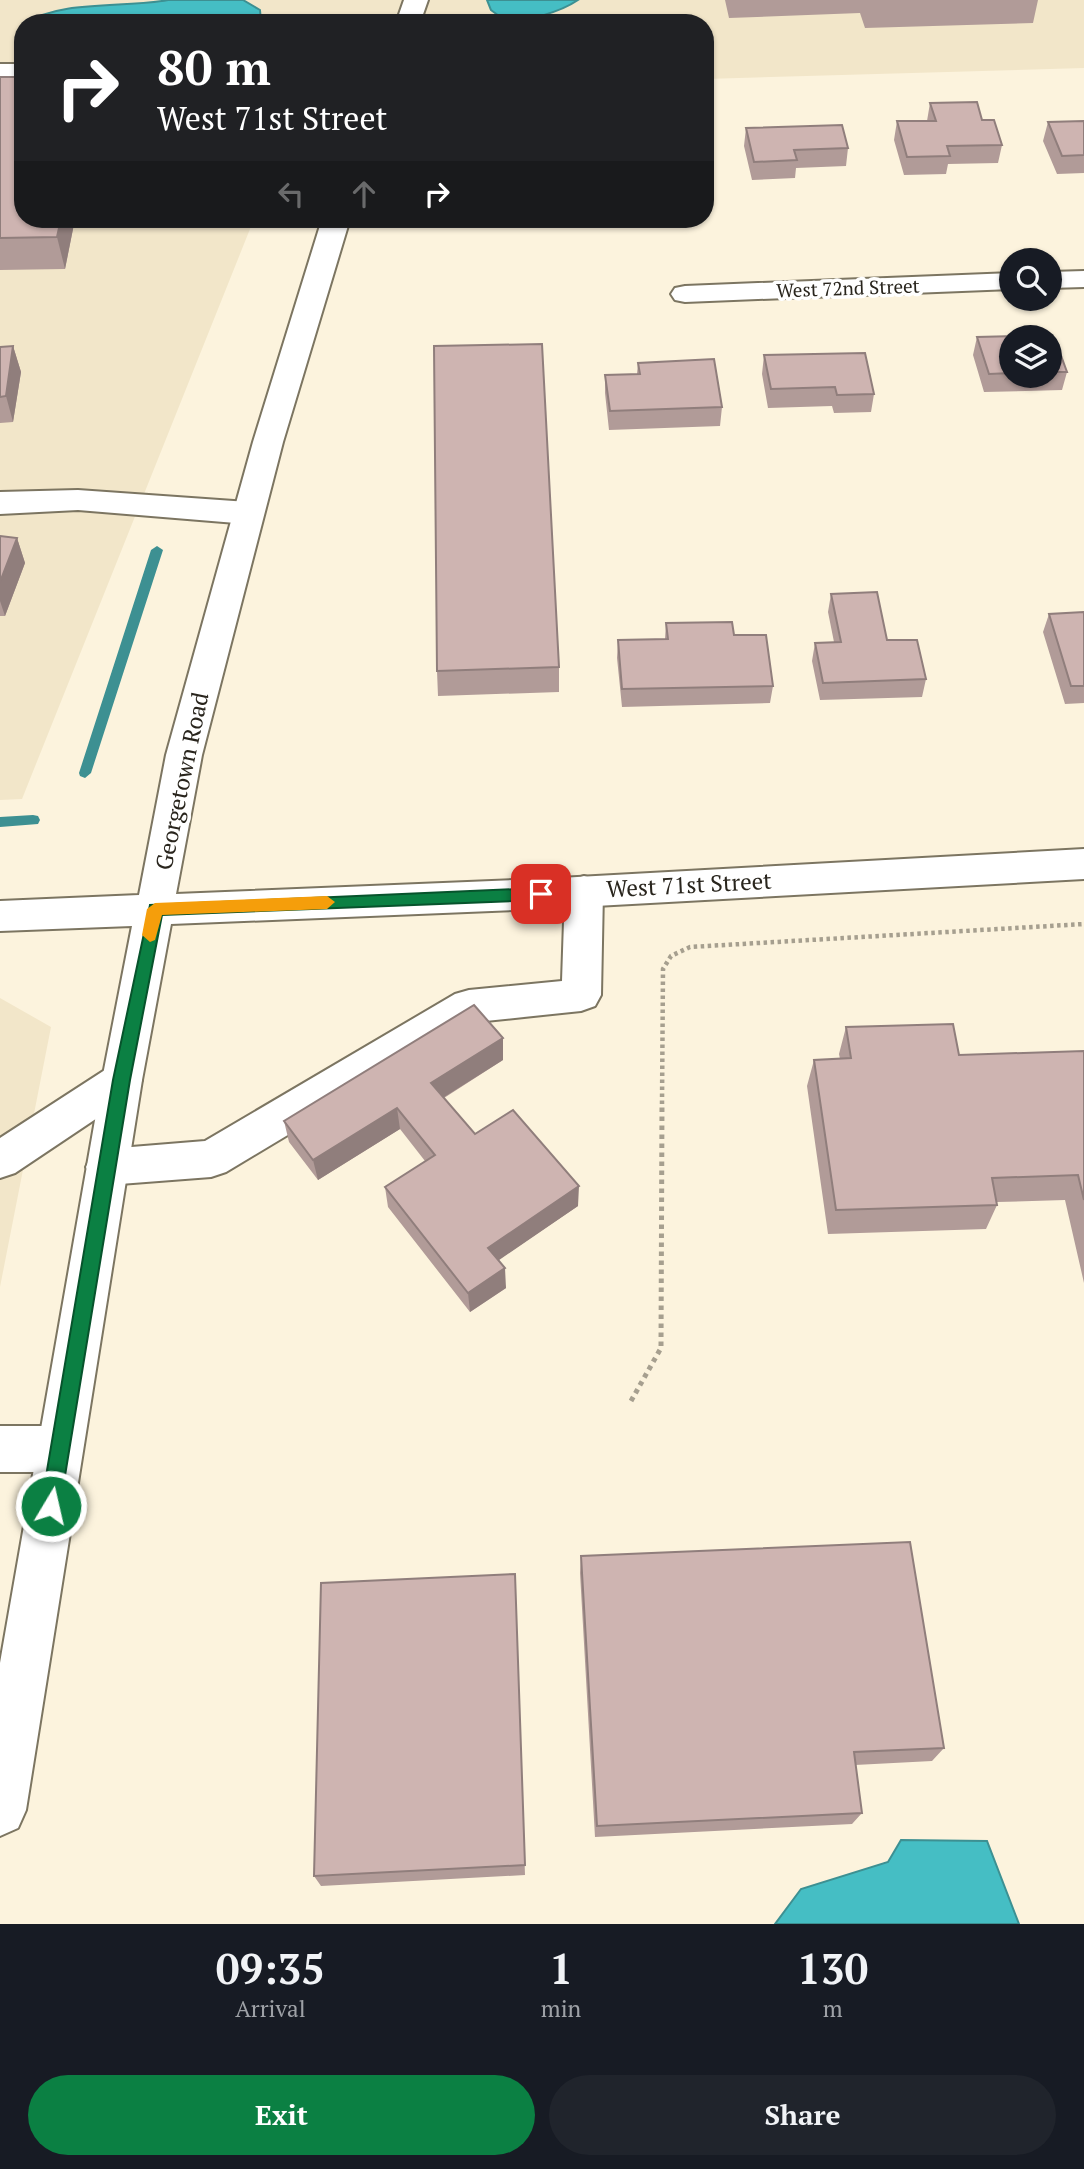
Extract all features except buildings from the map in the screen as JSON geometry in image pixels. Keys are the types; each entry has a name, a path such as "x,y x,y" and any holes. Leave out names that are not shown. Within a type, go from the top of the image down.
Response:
{"main road":[{"name":"Georgetown Road","path":"0,1810 10,1688 60,1449 122,1080 184,755 248,513 333,228"},
{"path":"1062,280 1084,279"},
{"name":"West 72nd Street","path":"685,294 999,282"},
{"path":"0,503 78,499 248,513"},
{"name":"West 71st Street","path":"0,916 584,891 1084,864"},
{"path":"107,1167 211,1159 469,1006 581,995 584,891"},
{"path":"0,1160 122,1080"},
{"path":"0,1449 60,1449"}],"path":[{"path":"631,1401 661,1348 663,968 671,956 690,947 1084,924"}],"shaded area":[{"path":"0,0 1084,0 1084,68 714,79 714,14 14,14 14,228 250,228 22,799 0,800"},
{"path":"0,998 51,1027 0,1287"}],"water":[{"path":"243,0 260,10 260,14 47,14 75,8 151,2"},
{"path":"487,0 578,0 547,14 496,14"},
{"path":"901,1840 987,1841 1019,1924 775,1924 801,1889 888,1862"}],"waterway":[{"path":"85,773 157,550"},
{"path":"0,822 33,820"}],"slow traffic":[{"path":"150,935 155,909 327,902"}],"route":[{"path":"51,1506 122,1080 155,909 541,894"}]}
